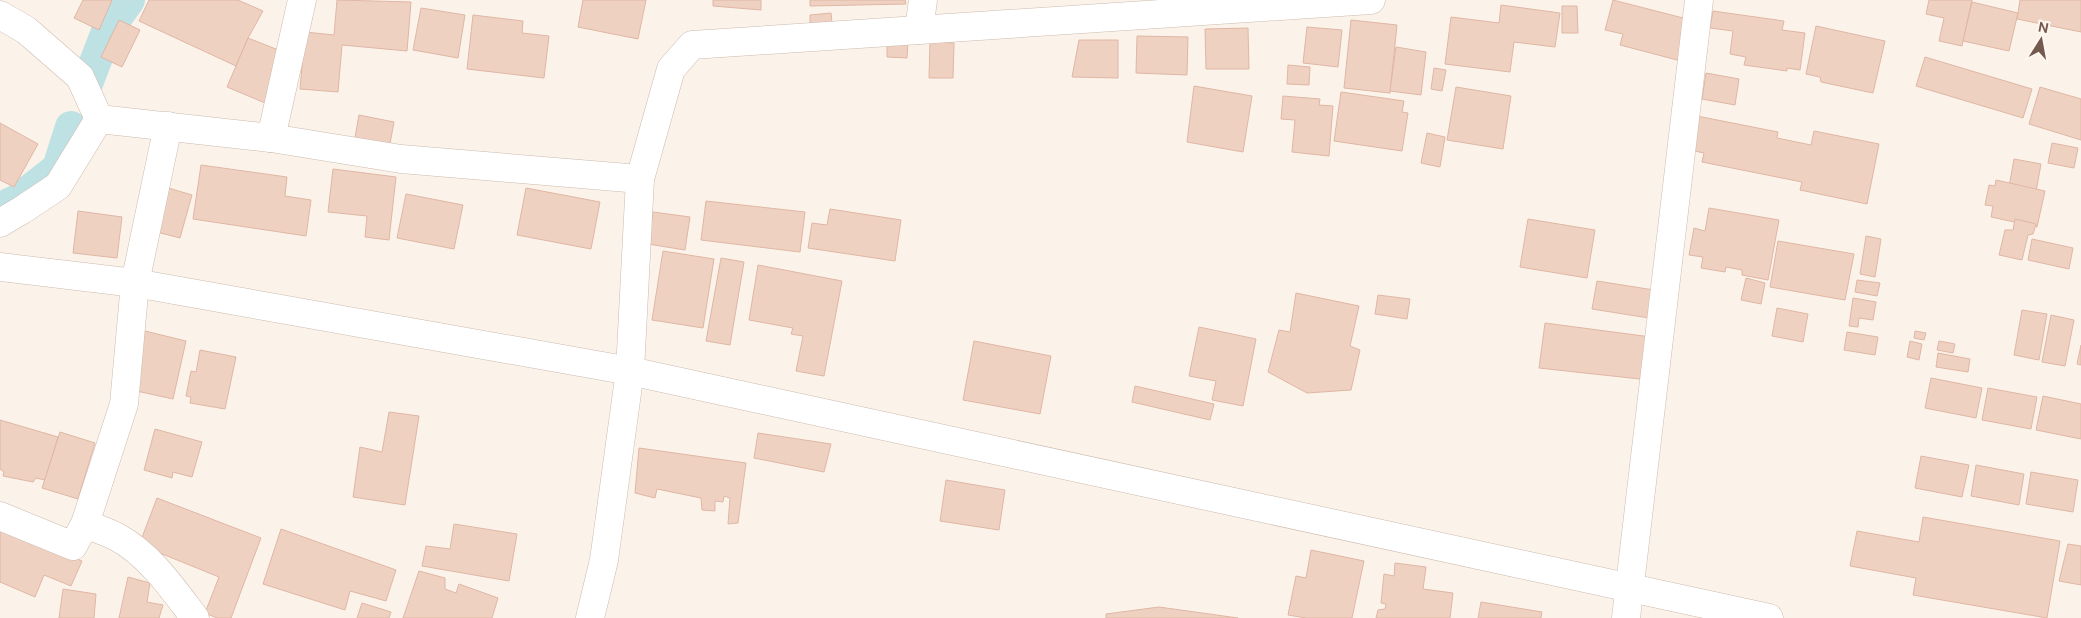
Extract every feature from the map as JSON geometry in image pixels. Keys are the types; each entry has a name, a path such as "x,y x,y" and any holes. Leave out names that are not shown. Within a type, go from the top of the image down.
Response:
{"street":[{"path":"270,138 302,0"},
{"path":"920,30 923,0"},
{"path":"590,618 604,560 630,371 640,179 671,69 692,45 1371,0"},
{"path":"1626,618 1699,0"},
{"path":"0,15 26,30 80,77 99,119"},
{"path":"99,119 270,138 401,159 640,179"},
{"path":"0,223 58,186 99,119"},
{"path":"0,516 73,546 85,524 124,404 135,283 168,126"},
{"path":"0,267 135,283 630,371 1628,589 1769,618"},
{"path":"85,524 118,538 138,553 159,571 195,618"}],"building":[{"path":"83,0 112,0 99,30 74,18"},
{"path":"149,0 238,0 263,11 248,38 236,66 139,21"},
{"path":"337,0 411,2 407,51 342,45 338,92 300,89 305,32 334,35"},
{"path":"583,0 646,0 638,39 578,27"},
{"path":"713,0 761,0 761,10 713,6"},
{"path":"810,0 905,0 906,4 810,6"},
{"path":"1613,0 1691,20 1681,61 1620,45 1623,34 1605,30"},
{"path":"1929,0 1972,0 1962,46 1939,41 1944,18 1926,14"},
{"path":"2020,0 2081,0 2081,32 2017,19"},
{"path":"1972,2 2018,13 2009,51 1963,41"},
{"path":"1501,5 1560,13 1555,47 1514,42 1510,72 1445,64 1451,17 1499,23"},
{"path":"1562,6 1577,6 1578,33 1562,33"},
{"path":"421,8 465,15 458,58 413,50"},
{"path":"1713,11 1784,21 1782,30 1805,33 1800,70 1787,68 1787,71 1744,65 1746,57 1730,54 1733,31 1710,28"},
{"path":"831,13 832,23 810,24 810,15"},
{"path":"473,15 523,21 522,33 549,36 544,78 467,69"},
{"path":"119,20 140,30 122,67 101,57"},
{"path":"1351,20 1397,25 1390,93 1344,88"},
{"path":"1816,26 1885,41 1873,93 1821,82 1820,77 1806,74"},
{"path":"1307,27 1342,30 1338,67 1303,63"},
{"path":"1248,28 1249,69 1206,69 1205,29"},
{"path":"1137,36 1188,37 1187,75 1136,73"},
{"path":"248,38 286,53 265,103 227,87"},
{"path":"1079,40 1118,40 1118,78 1072,77"},
{"path":"887,41 908,41 907,58 887,57"},
{"path":"930,42 954,43 953,78 929,78"},
{"path":"1396,47 1426,52 1421,95 1390,91"},
{"path":"1925,57 2032,89 2023,118 1916,86"},
{"path":"1288,65 1310,67 1309,85 1287,84"},
{"path":"1434,68 1446,70 1442,91 1431,89"},
{"path":"1706,73 1739,79 1735,105 1702,99"},
{"path":"1194,86 1252,96 1243,152 1187,142"},
{"path":"1456,87 1511,96 1503,149 1447,140"},
{"path":"2040,87 2081,99 2081,140 2029,124"},
{"path":"1341,92 1404,101 1402,112 1408,113 1402,151 1334,141"},
{"path":"1283,96 1320,99 1319,105 1333,106 1329,156 1292,152 1295,120 1281,119"},
{"path":"359,115 394,122 389,149 354,143"},
{"path":"1697,116 1778,132 1777,138 1811,145 1814,131 1879,144 1867,204 1800,190 1802,182 1702,162 1704,153 1690,150"},
{"path":"0,123 38,144 14,187 0,180"},
{"path":"1427,133 1445,137 1440,167 1421,163"},
{"path":"2052,143 2078,148 2074,168 2048,163"},
{"path":"2014,159 2041,164 2036,192 2009,187"},
{"path":"201,165 287,177 285,196 311,200 306,236 193,219"},
{"path":"333,169 396,177 389,240 365,237 367,216 328,212"},
{"path":"1996,180 2045,191 2037,227 1991,217 1993,206 1985,205 1989,185 1995,186"},
{"path":"165,187 192,195 180,238 153,231"},
{"path":"526,188 600,202 591,249 517,235"},
{"path":"406,194 463,205 454,249 397,238"},
{"path":"706,201 805,212 800,252 701,240"},
{"path":"1709,208 1779,220 1768,280 1742,275 1742,270 1726,267 1725,272 1701,268 1703,257 1689,255 1694,228 1705,231"},
{"path":"830,209 901,220 895,261 808,248 812,223 827,225"},
{"path":"78,211 122,217 117,258 73,253"},
{"path":"653,212 690,217 685,250 648,244"},
{"path":"1528,219 1595,230 1587,278 1520,267"},
{"path":"2015,219 2036,224 2033,234 2028,235 2022,260 1999,255 2005,230 2013,230"},
{"path":"1866,236 1881,239 1875,277 1860,274"},
{"path":"2032,239 2073,248 2069,269 2028,260"},
{"path":"1778,241 1854,254 1845,300 1770,287"},
{"path":"663,251 714,259 703,328 652,320"},
{"path":"721,258 744,262 730,345 706,341"},
{"path":"758,265 842,281 824,376 796,371 803,336 791,334 793,328 749,320"},
{"path":"1746,278 1765,283 1761,304 1741,300"},
{"path":"1857,280 1880,283 1877,296 1855,292"},
{"path":"1597,281 1654,290 1649,318 1592,309"},
{"path":"1296,293 1359,306 1350,346 1360,350 1351,390 1307,393 1268,372 1279,330 1290,332"},
{"path":"1378,295 1410,299 1407,319 1375,314"},
{"path":"1853,298 1876,302 1873,320 1859,318 1858,327 1849,326"},
{"path":"1777,308 1808,314 1803,342 1772,336"},
{"path":"2022,310 2047,314 2039,360 2014,355"},
{"path":"2051,315 2074,320 2065,366 2042,362"},
{"path":"1545,323 1651,337 1649,380 1539,368"},
{"path":"1199,327 1256,339 1243,406 1212,400 1216,381 1189,376"},
{"path":"145,331 186,341 173,399 132,390"},
{"path":"1915,331 1926,333 1924,340 1914,338"},
{"path":"1847,332 1878,337 1875,355 1844,350"},
{"path":"974,341 1051,356 1040,414 963,400"},
{"path":"1910,341 1922,344 1919,360 1907,357"},
{"path":"1939,341 1955,344 1953,353 1937,350"},
{"path":"2081,345 2081,365 2077,364"},
{"path":"200,350 236,357 225,409 190,403 191,397 186,396 191,371 196,372"},
{"path":"1938,353 1970,359 1968,372 1936,367"},
{"path":"1931,378 1982,388 1976,418 1925,408"},
{"path":"1135,386 1214,404 1210,420 1132,402"},
{"path":"1988,388 2037,397 2031,429 1982,420"},
{"path":"2043,396 2081,404 2081,439 2036,430"},
{"path":"389,412 419,416 405,505 353,497 360,447 382,452"},
{"path":"0,420 58,437 45,480 36,478 33,482 3,476 4,472 0,469"},
{"path":"155,429 202,442 192,477 173,472 172,478 144,470"},
{"path":"60,432 95,443 78,499 42,488"},
{"path":"758,433 831,444 824,472 754,458"},
{"path":"639,448 746,463 738,523 728,524 730,498 724,496 723,502 715,501 715,511 702,510 701,498 657,489 655,498 635,493"},
{"path":"1921,456 1969,465 1962,497 1915,488"},
{"path":"1976,465 2024,474 2019,505 1971,496"},
{"path":"2031,472 2078,480 2073,512 2026,504"},
{"path":"946,480 1005,490 999,530 940,521"},
{"path":"157,498 261,538 231,618 217,618 205,613 219,577 155,551 141,540"},
{"path":"1923,517 2060,541 2047,618 1913,595 1916,578 1850,566 1857,531 1919,542"},
{"path":"454,524 517,534 509,581 422,566 426,546 450,549"},
{"path":"0,526 82,561 71,586 44,575 35,597 0,582"},
{"path":"281,529 396,570 386,601 350,591 345,610 263,584"},
{"path":"2068,544 2081,546 2081,585 2059,581"},
{"path":"1311,550 1364,561 1352,618 1306,618 1288,615 1296,576 1306,578"},
{"path":"1395,563 1426,567 1423,589 1453,593 1450,618 1376,618 1378,610 1385,609 1386,604 1381,603 1384,574 1394,576"},
{"path":"419,571 445,578 445,589 456,593 459,584 498,598 492,618 403,618"},
{"path":"128,577 150,583 147,602 163,605 159,618 119,618"},
{"path":"63,589 96,594 94,618 59,618"},
{"path":"1481,602 1542,612 1541,618 1478,618"},
{"path":"362,603 391,612 389,618 357,618"},
{"path":"1159,607 1238,618 1106,618 1106,614"}],"waterway":[{"path":"86,86 108,29 129,0"},
{"path":"9,204 16,201 58,168 71,127"}]}
